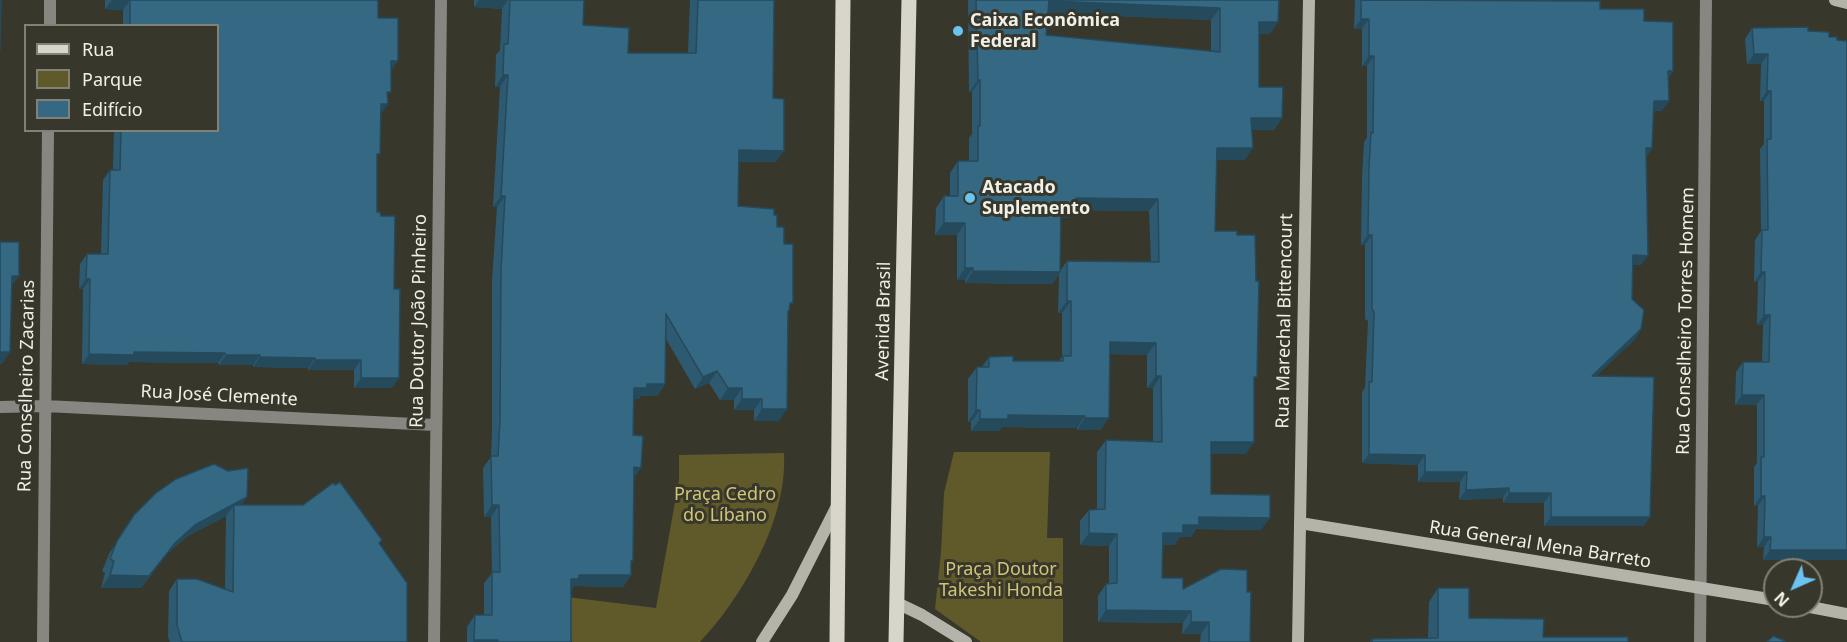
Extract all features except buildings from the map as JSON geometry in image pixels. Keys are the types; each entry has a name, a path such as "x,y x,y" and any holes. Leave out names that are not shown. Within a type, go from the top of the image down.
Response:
{"main road":[{"path":"837,642 843,0"},
{"name":"Avenida Brasil","path":"896,642 909,0"}],"street":[{"path":"50,0 50,24"},
{"name":"Rua Doutor João Pinheiro","path":"434,642 441,0"},
{"name":"Rua Marechal Bittencourt","path":"1298,642 1309,0"},
{"name":"Rua Conselheiro Torres Homem","path":"1700,642 1706,0"},
{"path":"1835,0 1847,3"},
{"name":"Rua Conselheiro Zacarias","path":"43,642 48,132"},
{"name":"Rua José Clemente","path":"0,407 45,406 435,425"},
{"path":"762,642 792,595 838,505"},
{"name":"Rua General Mena Barreto","path":"1300,523 1763,598"},
{"path":"897,603 922,615 966,642"},
{"path":"1823,609 1847,614"}],"green space":[{"name":"Praça Doutor Takeshi Honda","path":"954,452 1050,452 1047,538 1063,538 1063,642 981,642 935,609 944,493"},
{"name":"Praça Cedro do Líbano","path":"784,453 781,495 768,536 738,592 721,618 700,642 572,642 567,597 656,608 679,480 679,455"}],"place":[{"name":"Caixa Econômica Federal","path":"958,31"},
{"name":"Atacado Suplemento","path":"970,198"}]}
